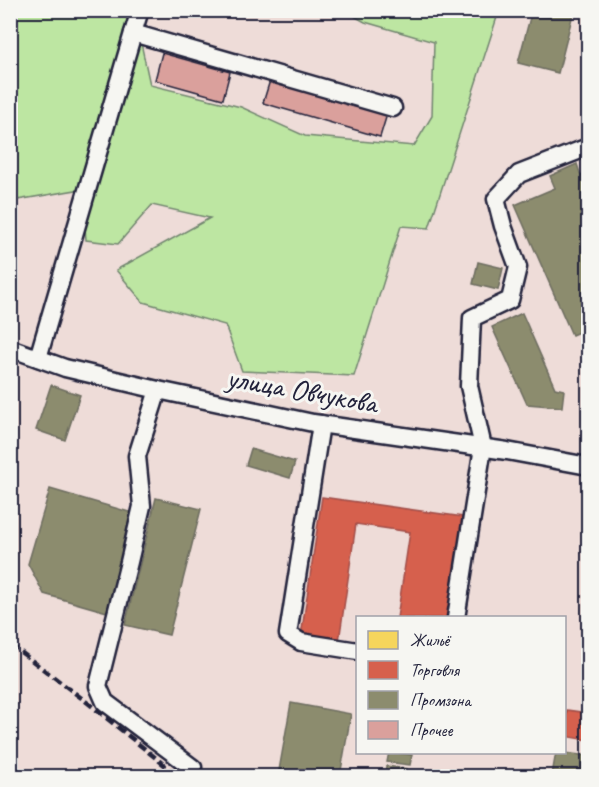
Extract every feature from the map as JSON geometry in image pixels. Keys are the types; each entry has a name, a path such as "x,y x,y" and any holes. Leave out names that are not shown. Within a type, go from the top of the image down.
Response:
{"street":[{"path":"38,358 140,10"},
{"path":"133,33 393,108"},
{"path":"456,616 483,447 470,386 472,318 510,300 518,267 502,226 496,199 519,174 588,147"},
{"name":"улица Овчукова","path":"10,348 65,368 321,424 483,447 588,466"},
{"path":"158,390 137,456 142,506 98,686 105,702 193,768 191,777"},
{"path":"321,424 288,634 301,642 356,651"}],"green space":[{"path":"11,11 139,11 139,34 150,85 241,107 305,136 414,146 432,116 434,42 365,22 345,11 499,11 429,228 401,226 354,376 242,371 225,325 143,302 116,270 210,218 152,205 118,244 86,240 82,189 11,201"}],"building: Жильё":[{"path":"588,636 588,686 581,685"}],"building: Торговля":[{"path":"322,497 463,517 448,616 397,616 410,532 356,524 339,641 301,636"},
{"path":"567,710 588,713 588,740 566,736"}],"building: Промзона":[{"path":"532,10 574,10 558,73 518,63"},
{"path":"577,164 581,176 588,173 588,328 572,335 515,205 555,188 550,176"},
{"path":"478,262 503,268 498,290 473,284"},
{"path":"522,313 555,388 564,390 562,407 527,404 492,327"},
{"path":"51,385 80,395 65,440 36,430"},
{"path":"251,449 295,462 290,478 246,465"},
{"path":"50,489 136,514 107,612 44,594 28,564"},
{"path":"156,498 201,509 169,635 125,625"},
{"path":"291,703 351,714 340,776 278,776"},
{"path":"389,754 412,755 410,765 387,762"},
{"path":"556,754 588,756 588,776 552,775"},
{"path":"386,766 407,769 406,776 385,776"}],"building: Прочее":[{"path":"162,53 230,72 223,99 155,80"},
{"path":"271,77 388,111 380,137 263,103"}],"railway":[{"path":"10,644 178,776"}]}
